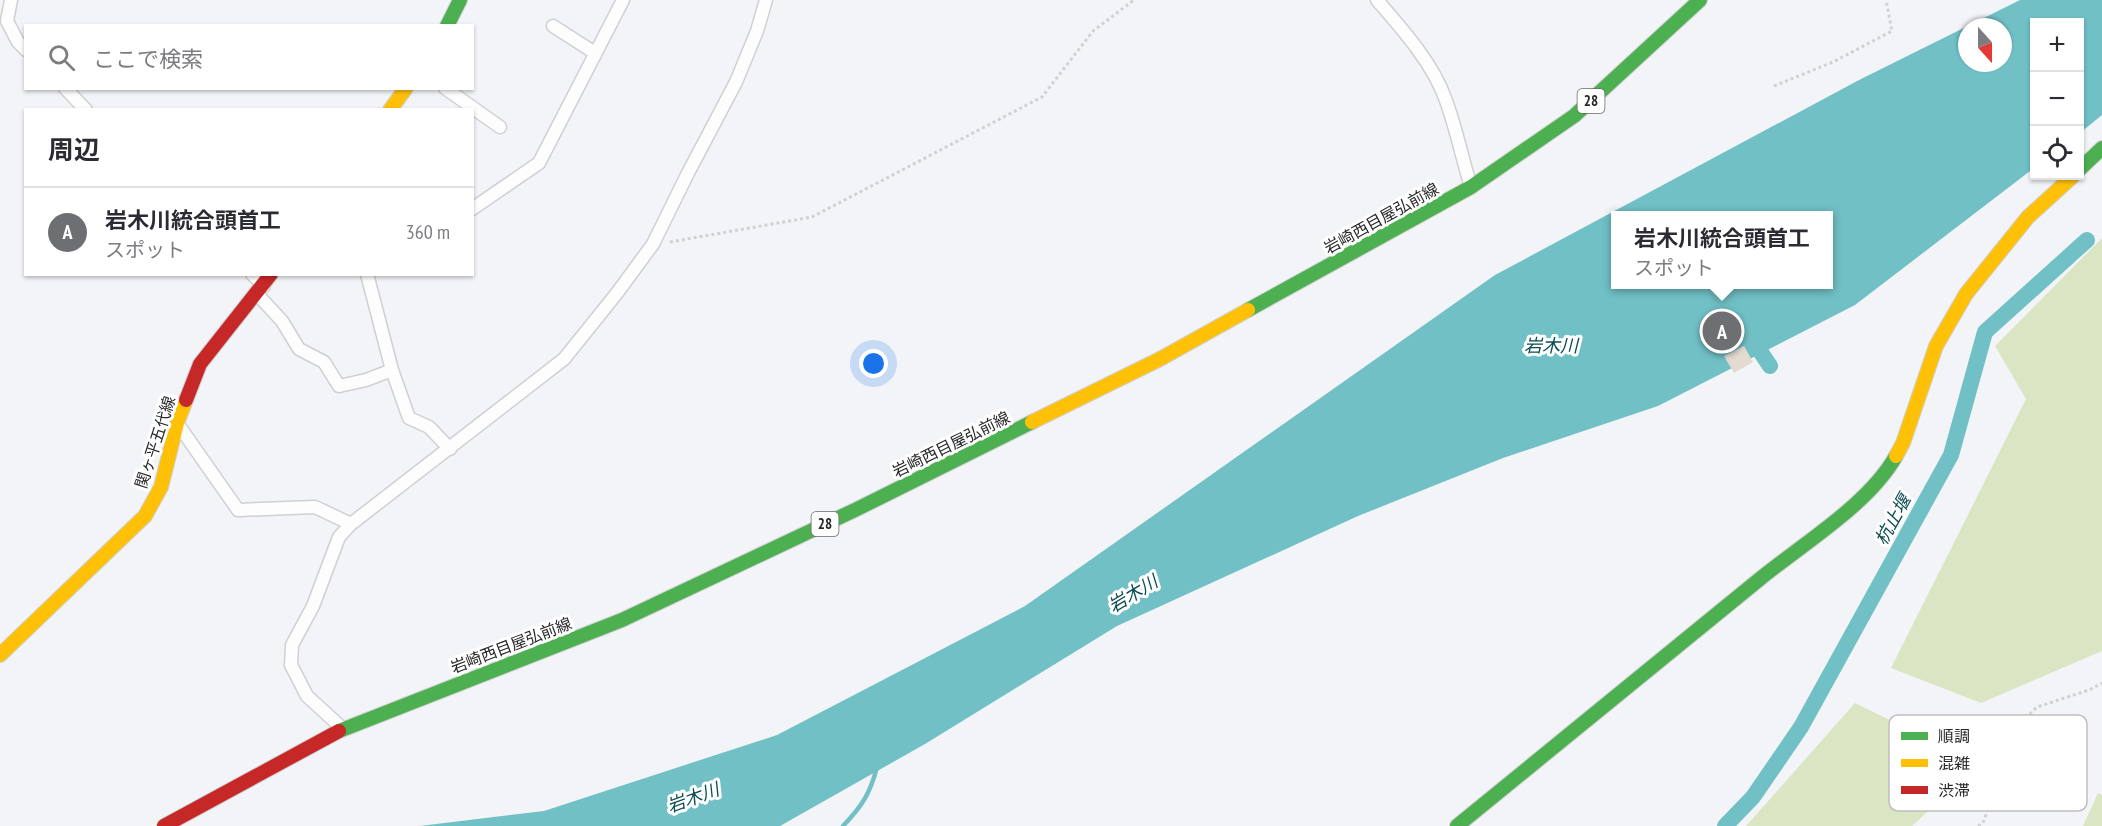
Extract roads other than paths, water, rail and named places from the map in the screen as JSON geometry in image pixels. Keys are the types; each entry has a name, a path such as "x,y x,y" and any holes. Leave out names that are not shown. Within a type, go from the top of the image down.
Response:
{"main road":[{"path":"448,24 460,0"},
{"name":"岩崎西目屋弘前線","path":"164,826 343,729 622,620 855,510 1160,359 1471,188 1574,116 1700,0"},
{"path":"391,108 405,90"},
{"path":"2084,164 2102,148"},
{"path":"1457,826 1786,558 1850,509 1888,470 1903,443 1936,346 1966,294 2028,217 2069,180"},
{"name":"関ヶ平五代線","path":"0,655 145,516 161,487 177,423 200,364 264,285"}],"street":[{"path":"11,0 7,21 18,42 24,48"},
{"path":"474,208 539,164 623,0"},
{"path":"343,729 307,696 291,665 292,645 313,606 339,537 351,524 564,359 653,244 736,82 757,32 766,0"},
{"path":"1377,0 1400,27 1433,73 1445,98 1471,188"},
{"path":"553,26 595,53"},
{"path":"67,90 84,108"},
{"path":"448,90 473,108"},
{"path":"474,109 500,127"},
{"path":"368,276 392,370 409,418 429,427 450,449"},
{"path":"264,285 299,350 324,362 339,386 366,380 392,370"},
{"path":"177,423 238,510 315,507 351,524"}],"water":[{"name":"岩木川","path":"2020,0 2102,0 2102,115 2084,130 2084,18 2030,18 2030,171 1855,305 1658,406 1503,458 1358,516 1117,626 925,744 780,826 420,826 544,811 777,735 1025,606 1495,275 1611,213 1611,289 1833,289 1833,211 1614,211 1859,80 1958,31 1958,72 2012,72 2012,18 1984,18"}],"waterway":[{"name":"杭止堰","path":"1725,826 1753,797 1801,727 1951,455 1985,332 2087,240"},
{"path":"1750,336 1770,366"},
{"path":"843,826 864,799 877,767"}],"place":[{"name":"岩木川統合頭首工","path":"1722,331"}]}
